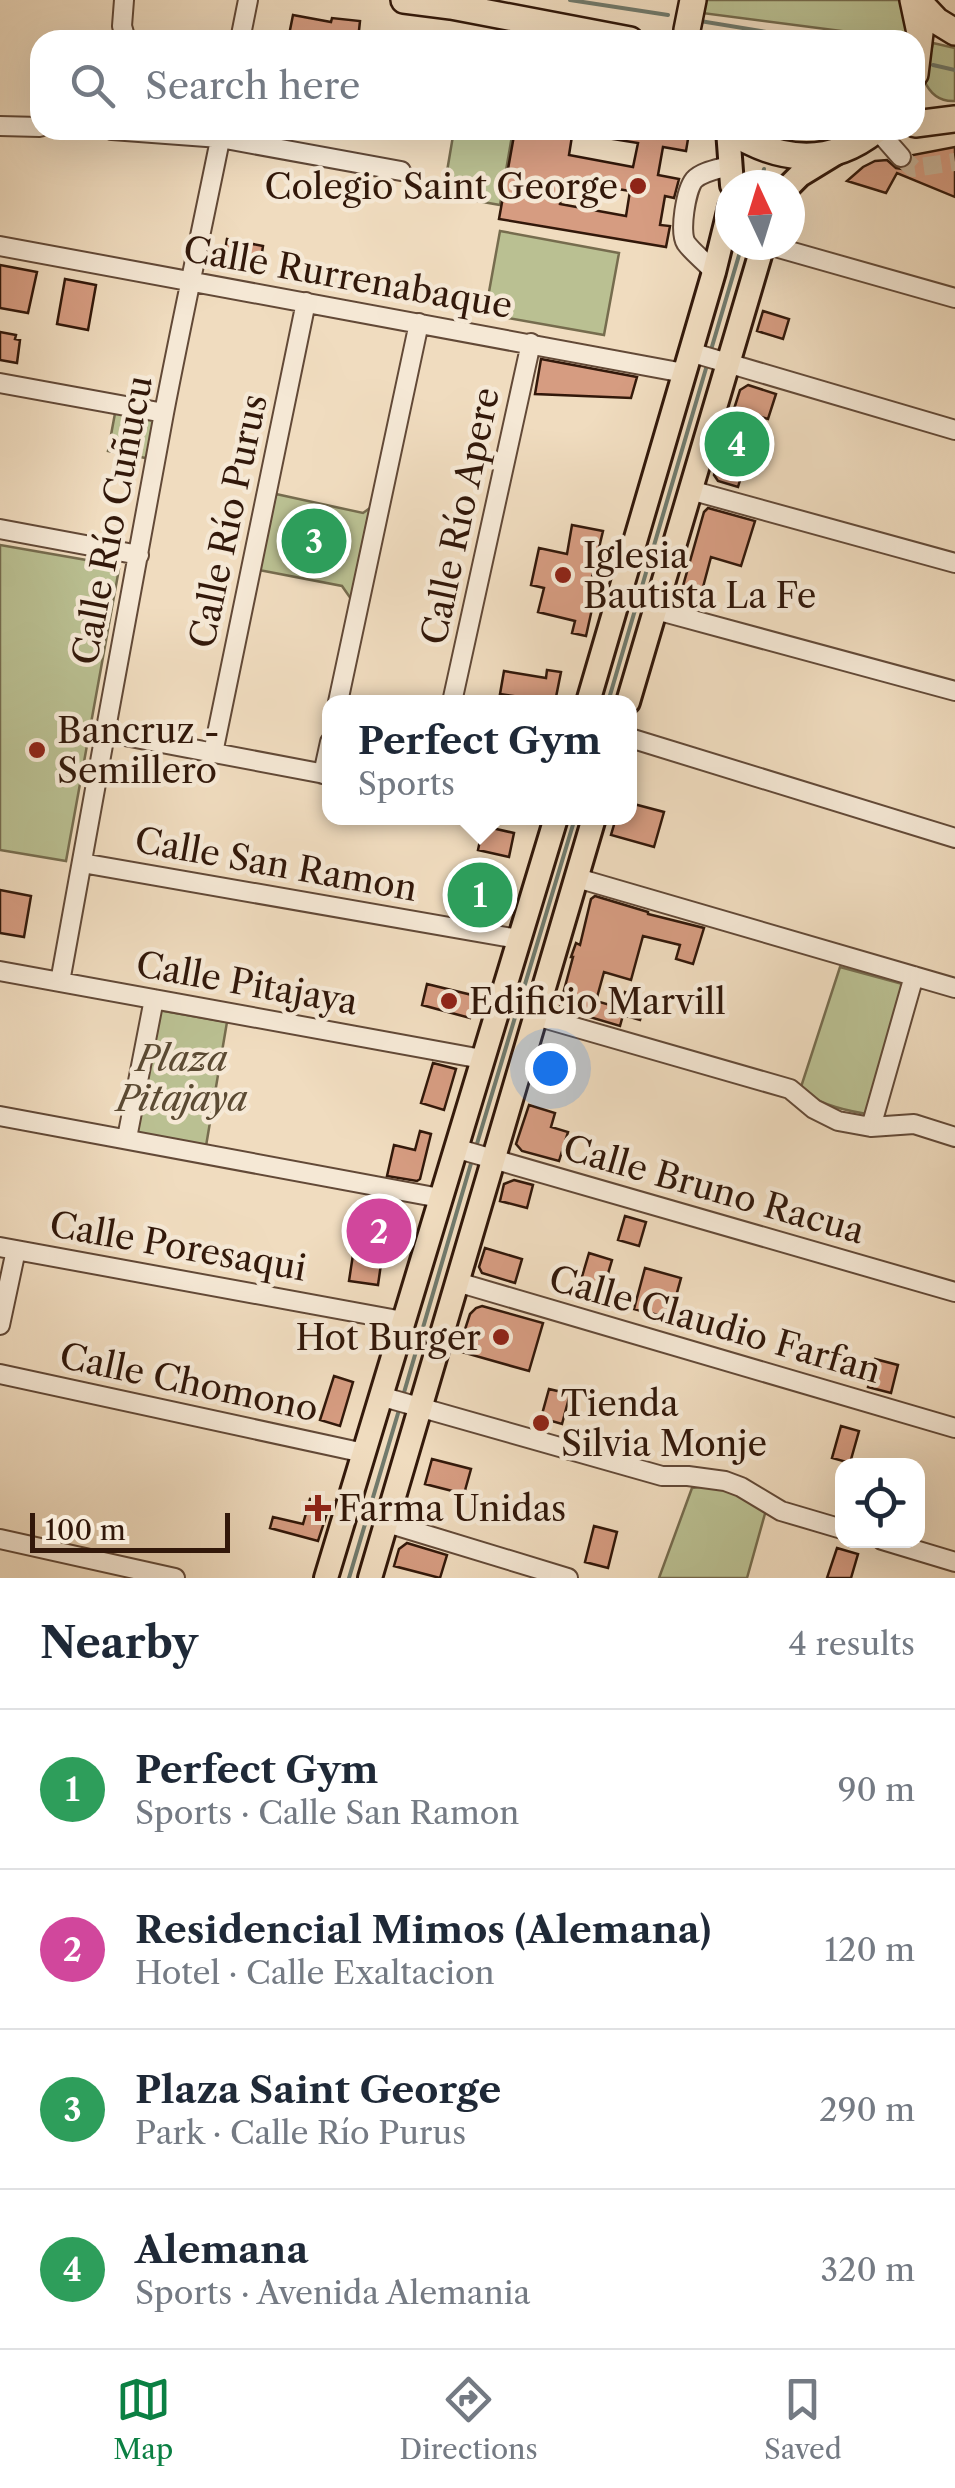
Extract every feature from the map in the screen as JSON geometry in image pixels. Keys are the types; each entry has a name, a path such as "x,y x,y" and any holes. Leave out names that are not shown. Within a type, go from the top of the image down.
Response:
{"highway":[{"path":"404,0 577,30"},
{"path":"915,0 955,32"},
{"path":"915,0 919,30"},
{"path":"687,30 693,1"},
{"path":"925,123 955,119"},
{"path":"745,140 781,155 811,156 840,151 863,140"}],"main road":[{"path":"729,140 732,170"},
{"path":"805,171 840,151"},
{"path":"590,695 717,260"},
{"path":"630,695 727,362 761,260"},
{"path":"326,1578 364,1453 400,1402 458,1282 482,1059 549,825"},
{"path":"370,1578 387,1524 400,1402 403,1321 440,1198 472,1153 536,1016 592,825"}],"street":[{"path":"123,30 124,0"},
{"path":"242,30 248,0"},
{"path":"0,126 30,127"},
{"name":"Calle Río Cuñucu","path":"60,982 164,412 220,140"},
{"path":"250,140 401,171"},
{"path":"885,140 901,157"},
{"path":"714,272 685,242 682,228 689,188 700,175 715,175"},
{"name":"Calle Rurrenabaque","path":"0,246 531,344 727,362 955,430"},
{"path":"805,256 955,298"},
{"name":"Calle Río Purus","path":"213,752 306,302"},
{"path":"339,695 419,323"},
{"name":"Calle Río Apere","path":"454,695 531,344"},
{"path":"0,383 164,412"},
{"path":"690,490 955,563"},
{"path":"0,529 139,555"},
{"path":"656,610 955,691"},
{"path":"104,732 322,774"},
{"path":"637,740 955,838"},
{"name":"Calle San Ramon","path":"82,863 518,939"},
{"path":"576,878 955,988"},
{"name":"Calle Pitajaya","path":"0,971 482,1059"},
{"path":"871,1127 914,976"},
{"path":"127,1138 154,999"},
{"path":"536,1016 790,1089 814,1109 838,1121 871,1127 914,1124 955,1138"},
{"path":"0,1116 127,1138 379,1196 440,1198"},
{"name":"Calle Bruno Racua","path":"472,1153 955,1292"},
{"path":"0,1325 8,1248"},
{"name":"Calle Poresaqui","path":"8,1248 403,1321"},
{"name":"Calle Claudio Farfan","path":"458,1282 955,1428"},
{"name":"Calle Chomono","path":"0,1374 364,1453"},
{"path":"400,1402 662,1476 725,1481 781,1511 835,1527"},
{"path":"387,1524 568,1578"},
{"path":"0,1539 175,1578"},
{"path":"909,1548 955,1562"}],"green space":[{"path":"704,0 904,0 909,30 834,30 702,13"},
{"path":"933,43 955,48 955,101 936,96 925,76"},
{"path":"452,140 511,140 500,205 443,195"},
{"path":"500,231 619,253 604,335 485,314"},
{"path":"116,408 152,414 157,423 151,459 108,451"},
{"path":"276,494 363,513 370,508 351,599 342,586 259,570"},
{"path":"0,545 115,565 119,569 66,861 0,850"},
{"path":"840,967 910,986 874,1115 836,1107 800,1090"},
{"name":"Plaza Pitajaya","path":"158,1010 227,1022 206,1146 136,1133"},
{"path":"692,1488 730,1488 766,1510 747,1578 659,1578"}],"building":[{"path":"293,15 331,22 332,18 360,21 359,30 290,30"},
{"name":"Colegio Saint George","path":"513,140 571,140 569,155 633,167 638,143 619,140 688,140 686,151 663,147 658,175 679,179 674,198 665,196 660,225 670,226 666,247 499,219","holes":["564,180 630,191 626,216 560,204"]},
{"path":"955,147 955,197 897,173 886,193 847,181 875,161 887,160 902,169 910,166 913,155"},
{"path":"227,239 263,246 260,266 227,260"},
{"path":"0,265 37,272 28,313 0,308"},
{"path":"65,279 96,285 88,330 57,324"},
{"path":"763,311 789,319 783,339 757,331"},
{"path":"0,332 16,335 15,339 20,340 17,363 0,360"},
{"path":"541,359 637,377 631,398 535,394"},
{"path":"748,385 776,394 768,419 734,409 740,390"},
{"path":"727,430 753,437 738,487 718,481 714,475"},
{"path":"708,508 755,521 741,566 711,557 698,606 679,600"},
{"path":"572,525 603,531 587,598 594,600 586,636 572,633 575,621 538,612 544,588 531,585 539,548 567,554"},
{"path":"547,670 561,672 556,695 500,694 504,671 546,678"},
{"path":"637,805 664,812 654,847 611,835 614,825 637,825"},
{"path":"483,826 514,833 509,857 478,850"},
{"path":"477,882 500,887 494,914 459,906 464,884 476,886"},
{"path":"0,890 31,896 24,937 0,933"},
{"path":"595,896 704,928 693,964 676,959 680,945 643,936 631,980 604,972 596,1001 620,1008 625,992 646,998 640,1020 623,1015 620,1026 560,1005 571,957 576,943 580,945"},
{"name":"Edificio Marvill","path":"427,984 476,996 470,1018 422,1005"},
{"path":"433,1063 456,1069 444,1110 421,1103"},
{"path":"529,1105 555,1113 551,1127 568,1132 559,1161 522,1151 516,1144"},
{"path":"420,1131 431,1134 420,1179 387,1176 394,1145 415,1150"},
{"path":"514,1180 533,1185 527,1208 500,1201 504,1184"},
{"path":"371,1201 398,1210 389,1242 384,1243 378,1285 349,1281 354,1248"},
{"path":"625,1216 646,1222 639,1246 618,1240"},
{"path":"485,1248 522,1259 515,1283 482,1273 479,1267"},
{"path":"589,1253 612,1260 599,1304 576,1297"},
{"path":"645,1268 681,1278 670,1318 634,1309"},
{"name":"Hot Burger","path":"482,1306 543,1323 529,1371 458,1351 470,1314"},
{"path":"875,1359 898,1365 891,1393 868,1387"},
{"path":"334,1376 353,1382 340,1426 320,1420"},
{"path":"549,1389 570,1394 562,1424 541,1418"},
{"path":"841,1426 859,1431 851,1458 832,1458"},
{"path":"432,1459 471,1469 464,1494 425,1484"},
{"path":"310,1499 330,1504 318,1541 270,1528 273,1517 303,1524"},
{"path":"594,1526 617,1532 608,1568 585,1562"},
{"path":"407,1543 447,1555 440,1578 394,1566 399,1549"},
{"path":"837,1548 858,1554 851,1578 827,1578"}],"waterway":[{"path":"570,0 668,15"},
{"path":"700,21 754,30"},
{"path":"933,65 955,70"},
{"path":"711,350 738,260"},
{"path":"610,695 707,365"},
{"path":"476,1147 573,825"},
{"path":"403,1396 472,1160"},
{"path":"349,1578 399,1410"}],"tunnel":[{"path":"901,157 913,168 955,162"}],"place":[{"name":"Colegio Saint George","path":"638,186"},
{"name":"Alemana","path":"737,444"},
{"name":"Plaza Saint George","path":"314,541"},
{"name":"Iglesia Bautista La Fe","path":"563,575"},
{"name":"Bancruz - Semillero","path":"37,750"},
{"name":"Perfect Gym","path":"480,895"},
{"name":"Edificio Marvill","path":"449,1001"},
{"name":"Residencial Mimos (Alemana)","path":"379,1231"},
{"name":"Hot Burger","path":"501,1337"},
{"name":"Tienda Silvia Monje","path":"541,1423"},
{"name":"Farma Unidas","path":"318,1508"}]}
